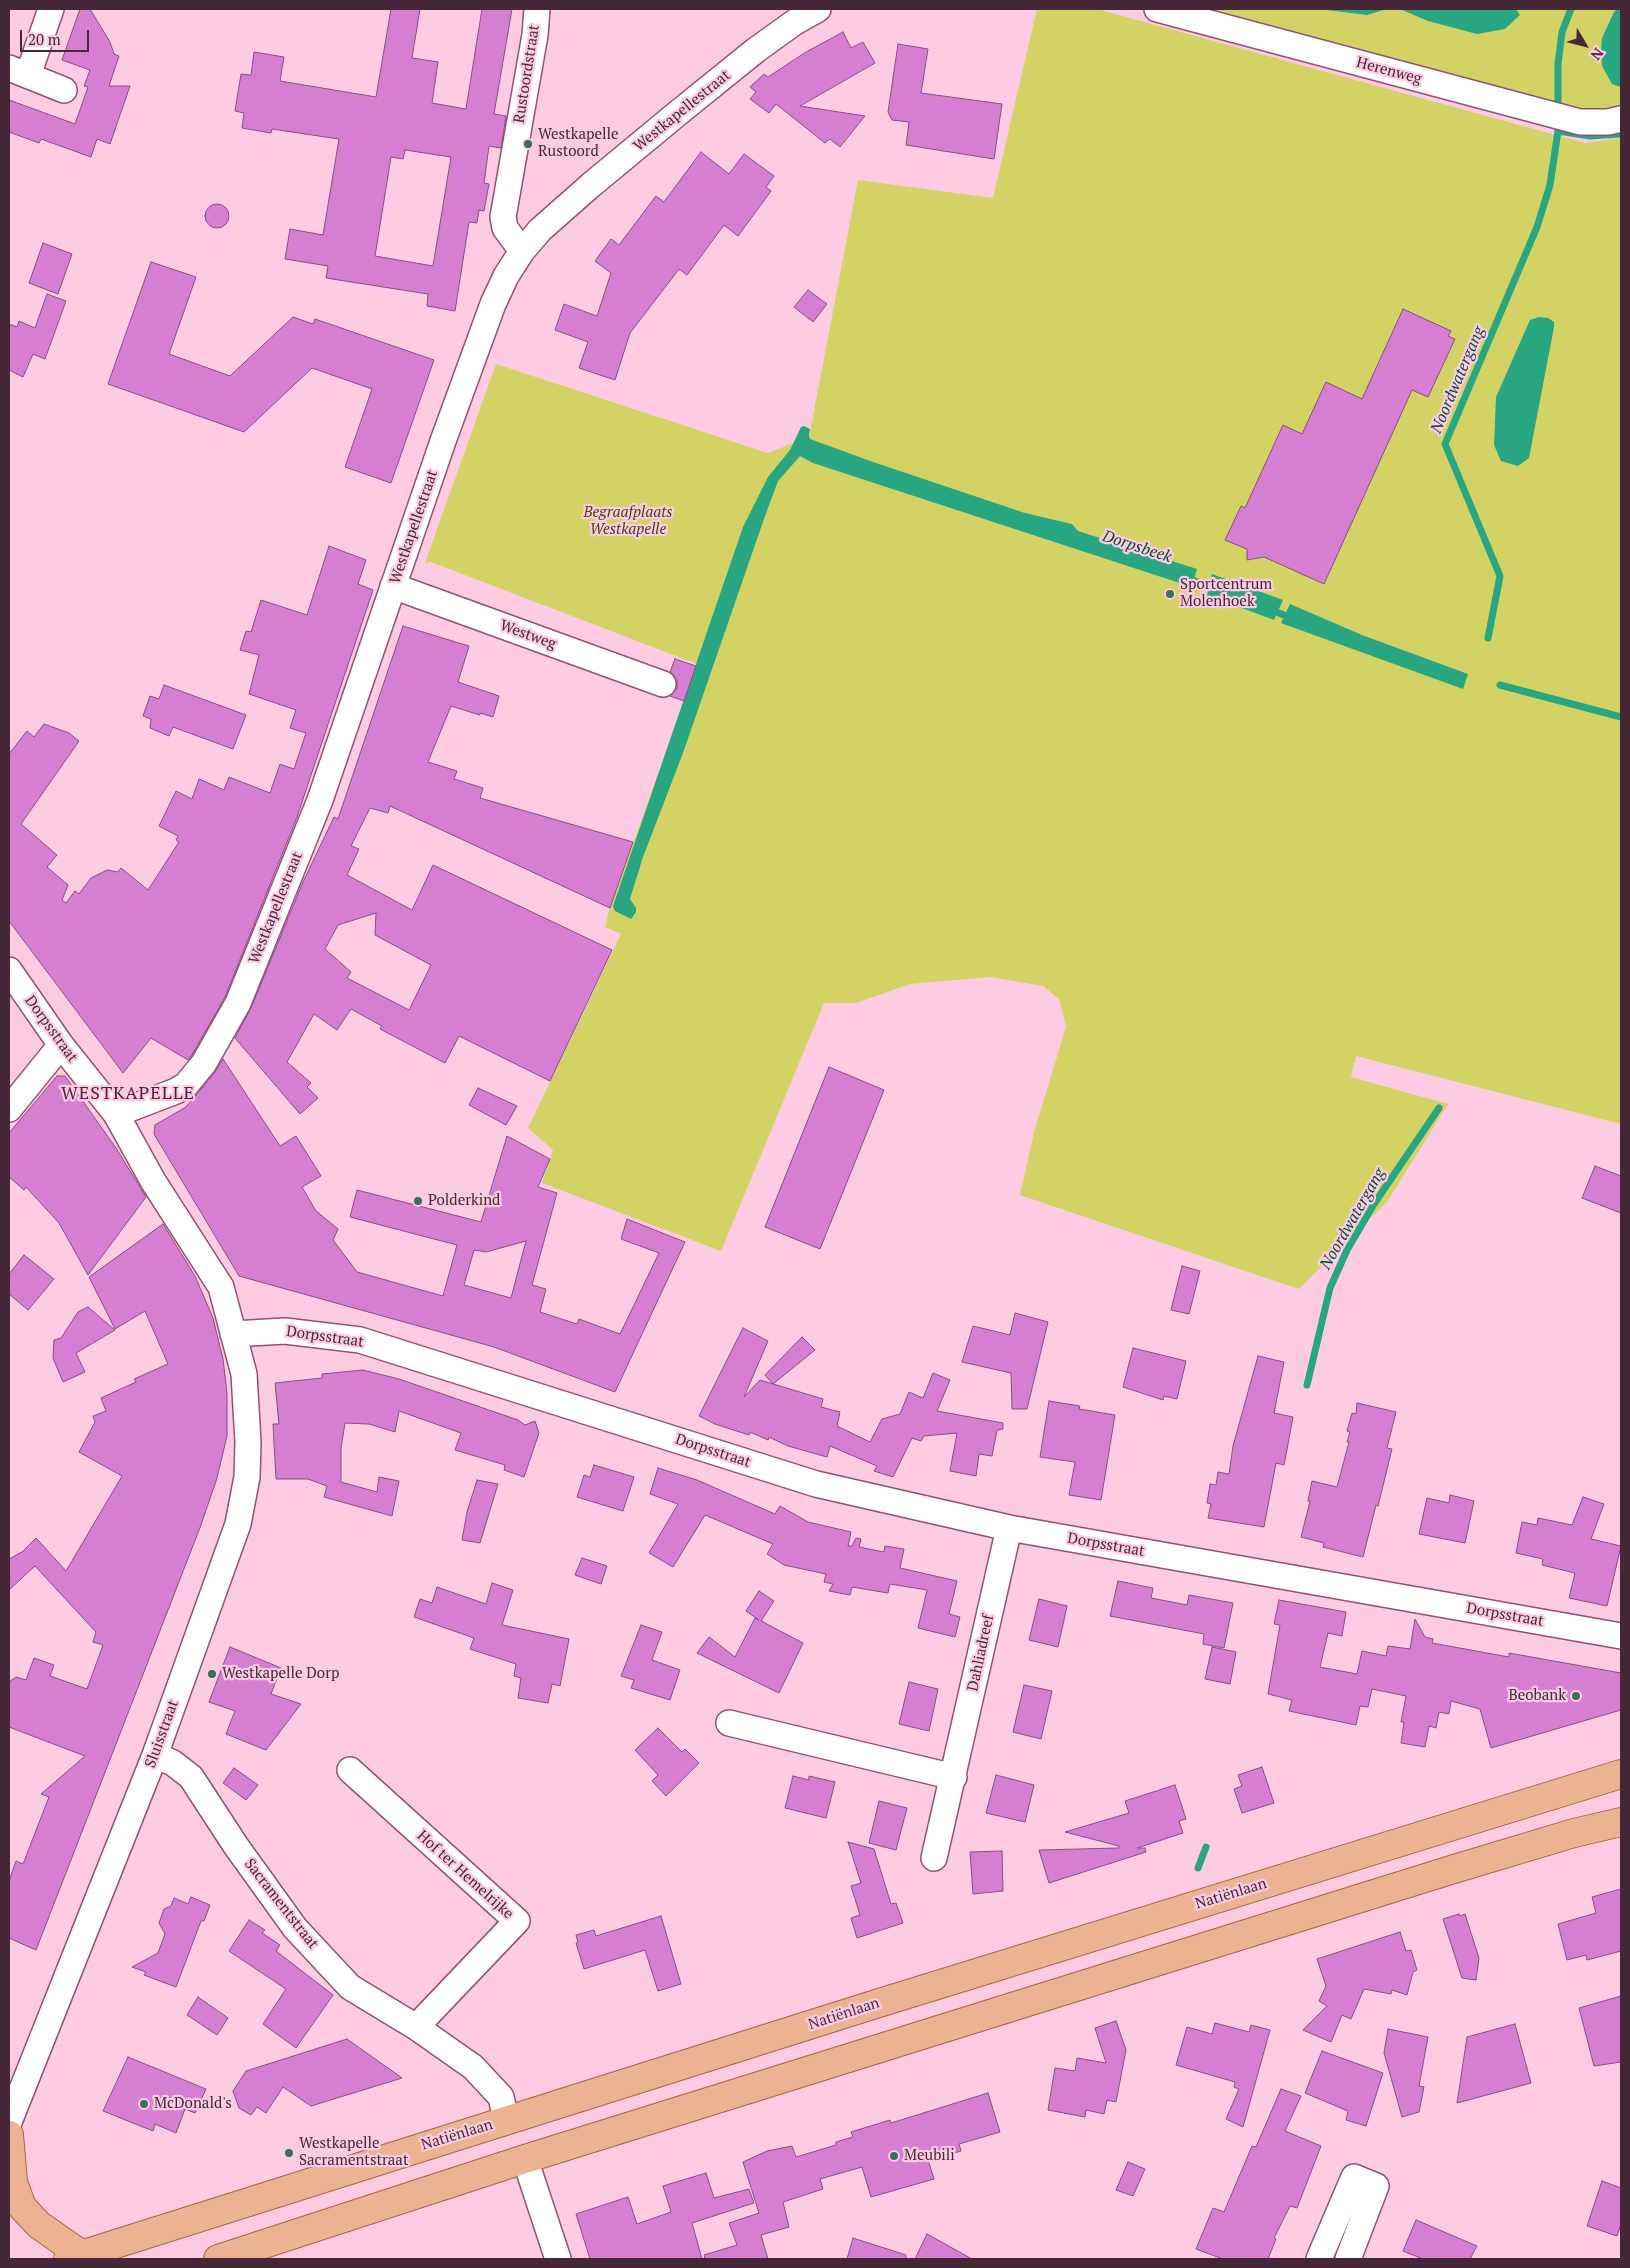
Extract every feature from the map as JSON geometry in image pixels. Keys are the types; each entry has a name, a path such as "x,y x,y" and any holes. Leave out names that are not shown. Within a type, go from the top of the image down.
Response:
{"main road":[{"name":"Natiënlaan","path":"75,2257 506,2119 1621,1774"},
{"path":"218,2259 525,2159 1445,1872 1574,1833 1621,1822"},
{"path":"9,2135 13,2182 22,2207 75,2257"}],"street":[{"path":"51,9 18,71 64,90"},
{"name":"Rustoordstraat","path":"522,252 505,228 503,217 535,35 537,9"},
{"name":"Westkapellestraat","path":"116,1114 176,1091 186,1085 204,1062 238,1002 320,800 443,440 506,276 540,230 591,185 756,50 795,22 818,9"},
{"name":"Herenweg","path":"1158,9 1580,122 1608,122 1621,119"},
{"name":"Westweg","path":"394,586 663,684"},
{"name":"Dorpsstraat","path":"9,970 61,1045 116,1114 153,1181 221,1287 233,1334 285,1331 360,1340 816,1484 1008,1528 1621,1636"},
{"path":"9,1109 61,1045"},
{"name":"Sluisstraat","path":"9,2122 155,1755 238,1524 247,1477 248,1442 244,1374 233,1334"},
{"name":"Dahliadreef","path":"934,1858 954,1777 1008,1528"},
{"path":"729,1723 954,1777"},
{"name":"Sacramentstraat","path":"155,1755 173,1763 191,1777 236,1846 295,1928 350,1987 416,2027 473,2067 501,2098 506,2119"},
{"name":"Hof ter Hemelrijke","path":"350,1770 517,1922 416,2027"},
{"path":"525,2159 558,2259"},
{"path":"1319,2259 1354,2177 1376,2186 1348,2259"}],"green space":[{"name":"Sportcentrum Molenhoek","path":"1037,9 1097,9 1585,143 1621,138 1621,1124 1356,1056 1351,1077 1448,1104 1387,1202 1299,1289 1020,1195 1034,1132 1066,1027 1059,999 1043,986 991,977 910,984 856,1003 824,1003 721,1251 542,1183 553,1150 528,1128 621,934 605,927 608,914 697,664 431,562 425,563 496,364 768,453 809,437 858,180 993,198"},
{"path":"1207,9 1621,9 1621,110 1577,109 1545,103"}],"shaded area":[{"path":"1319,9 1387,9 1367,15"},
{"path":"1400,9 1516,9 1520,15 1505,29 1477,34 1428,21"},
{"path":"1617,9 1621,9 1621,87 1612,84 1602,66 1601,50 1602,38"},
{"path":"1539,317 1548,318 1554,322 1554,327 1529,458 1518,466 1501,461 1494,445 1496,397 1530,320"},
{"path":"804,426 810,429 810,439 873,462 1025,513 1072,524 1078,531 1197,569 1192,587 813,463 800,456 778,481 765,516 683,753 643,857 630,899 636,908 636,912 631,919 615,911 613,906 743,527 768,477 790,450 801,427"},
{"path":"1212,574 1283,600 1274,620 1207,595"},
{"path":"1290,604 1362,635 1468,674 1463,689 1281,623"}],"building":[{"path":"80,9 90,9 110,42 114,54 119,56 109,86 130,86 110,144 97,139 91,157 41,139 39,143 9,132 9,100 75,124 88,87 84,86 90,70 62,60"},
{"path":"391,9 420,9 412,58 438,62 432,103 466,109 482,9 512,9 494,114 506,116 501,148 489,146 484,183 489,184 484,211 479,210 477,223 469,222 455,311 427,306 428,294 326,278 328,266 285,259 290,229 323,235 339,139 272,129 271,133 242,128 244,113 235,111 241,74 251,75 254,52 284,57 280,81 376,97","holes":["405,150 451,157 433,266 375,256 391,157 403,159"]},
{"path":"843,32 851,48 863,42 875,63 800,106 865,116 840,147 830,139 825,143 776,104 769,113 750,99 756,92 750,87 764,74 768,77 806,52"},
{"path":"898,44 928,49 921,93 1002,104 994,159 906,145 909,122 892,120 888,112"},
{"path":"701,152 729,174 744,154 774,176 766,187 771,191 738,236 724,225 687,275 679,269 630,333 615,380 579,368 588,342 555,330 564,304 597,316 611,273 595,261 611,239 619,245 656,196 664,202"},
{"path":"217,204 222,205 228,211 228,221 222,227 217,228 212,227 206,221 205,216 206,211 212,205"},
{"path":"43,243 72,254 58,294 29,283"},
{"path":"151,262 196,277 169,354 230,376 293,317 313,324 315,319 434,360 391,483 345,467 372,389 312,368 244,432 108,384"},
{"path":"808,290 827,304 813,322 794,307"},
{"path":"47,294 66,301 45,359 33,354 23,377 9,370 9,324 17,327 19,321 35,328"},
{"path":"1403,309 1451,331 1448,336 1455,339 1428,397 1412,390 1324,584 1264,557 1247,560 1247,549 1225,540 1241,506 1245,508 1283,425 1302,434 1326,382 1362,399"},
{"path":"329,546 366,560 358,584 373,590 297,817 225,997 192,1055 188,1060 151,1038 123,1073 9,921 9,754 27,731 34,737 44,724 69,733 79,741 21,824 57,855 47,867 68,885 62,900 66,903 75,891 79,894 91,878 107,870 118,872 121,868 148,890 179,842 176,840 178,836 159,826 176,791 192,799 199,779 224,790 229,777 270,793 280,764 294,769 306,733 290,728 296,710 249,694 259,655 240,650 246,631 251,632 261,600 307,615"},
{"path":"403,626 469,646 458,682 499,696 493,717 451,706 428,762 457,771 454,779 483,788 480,798 633,842 610,908 390,806 388,813 370,808 351,846 359,849 347,875 412,910 433,865 612,950 550,1081 459,1036 445,1063 380,1029 382,1026 351,1009 337,1030 314,1014 287,1062 311,1083 307,1087 318,1098 300,1114 235,1038 251,1008 303,882 334,817 338,819","holes":["376,913 375,935 431,965 409,1010 347,978 351,972 325,949 338,925"]},
{"path":"675,659 696,666 684,701 670,696 677,688 677,681 670,672"},
{"path":"164,685 246,715 233,749 173,727 169,736 150,728 151,719 143,716 150,696 159,699"},
{"path":"223,1059 280,1146 296,1136 321,1176 302,1187 316,1211 338,1229 333,1240 357,1272 443,1296 457,1245 350,1217 357,1190 481,1222 507,1136 550,1159 538,1187 557,1193 532,1285 546,1289 540,1312 577,1324 579,1319 620,1334 659,1253 621,1239 627,1219 685,1242 615,1392 494,1347 239,1276 154,1134 155,1125 186,1107 215,1072","holes":["526,1241 511,1298 464,1285 474,1250 486,1252"]},
{"path":"829,1067 884,1090 820,1249 765,1227"},
{"path":"57,1076 65,1076 116,1148 146,1197 88,1275 59,1223 26,1187 24,1190 9,1177 9,1133"},
{"path":"478,1088 517,1106 506,1125 469,1105"},
{"path":"1595,1166 1621,1176 1621,1213 1582,1198"},
{"path":"163,1224 195,1276 213,1318 223,1359 227,1393 227,1436 217,1478 201,1525 36,1950 9,1938 9,1881 16,1861 23,1864 49,1797 41,1794 85,1756 9,1727 9,1682 16,1677 26,1680 34,1658 54,1665 50,1676 87,1689 103,1645 93,1642 96,1632 35,1566 9,1590 9,1559 22,1552 36,1538 66,1571 122,1476 79,1452 95,1422 93,1416 106,1411 101,1398 136,1382 134,1379 168,1364 145,1311 115,1329 89,1277"},
{"path":"24,1255 54,1279 28,1310 9,1294 9,1274"},
{"path":"1182,1266 1200,1271 1189,1314 1171,1310"},
{"path":"88,1307 115,1330 76,1353 85,1372 63,1382 53,1358 54,1340 61,1338 78,1312"},
{"path":"1015,1313 1048,1322 1027,1409 1012,1409 1011,1373 962,1362 973,1326 1010,1335"},
{"path":"743,1328 768,1341 744,1397 760,1380 823,1399 821,1407 840,1412 837,1426 870,1442 882,1419 900,1414 909,1392 923,1398 933,1373 950,1380 937,1411 1003,1423 1003,1429 997,1430 992,1456 979,1454 976,1476 950,1471 957,1433 924,1436 921,1441 912,1438 893,1477 874,1471 877,1466 830,1446 827,1457 788,1446 769,1437 768,1440 750,1432 749,1435 715,1424 699,1416"},
{"path":"802,1337 815,1350 773,1384 765,1375"},
{"path":"1133,1348 1186,1361 1177,1399 1164,1396 1163,1400 1123,1387"},
{"path":"1258,1356 1284,1362 1274,1413 1293,1417 1284,1465 1276,1463 1264,1527 1208,1518 1211,1504 1207,1503 1210,1484 1216,1485 1218,1472 1229,1474 1233,1446"},
{"path":"363,1370 399,1379 518,1420 525,1425 535,1421 539,1433 524,1477 504,1470 505,1465 455,1450 461,1433 399,1411 395,1432 369,1424 345,1423 341,1448 341,1482 377,1492 379,1477 399,1481 392,1516 324,1497 327,1486 308,1479 276,1479 273,1424 279,1424 275,1383 322,1378 322,1374"},
{"path":"1049,1401 1080,1406 1079,1409 1115,1415 1101,1500 1069,1495 1075,1462 1040,1457"},
{"path":"1357,1403 1396,1412 1387,1448 1392,1449 1363,1557 1323,1547 1324,1543 1301,1537 1310,1501 1308,1501 1312,1481 1337,1487 1349,1442 1347,1442 1350,1432 1347,1431 1352,1413 1356,1414"},
{"path":"594,1465 634,1477 623,1511 577,1497 584,1475 590,1477"},
{"path":"658,1468 697,1480 775,1514 780,1506 808,1522 851,1532 848,1546 852,1546 856,1538 861,1539 859,1547 884,1552 885,1546 904,1549 900,1568 957,1581 949,1614 960,1617 955,1637 918,1628 927,1590 890,1584 888,1593 852,1587 850,1595 829,1591 833,1584 824,1582 826,1574 784,1565 767,1554 773,1544 705,1515 673,1567 649,1553 678,1504 650,1494"},
{"path":"477,1480 498,1484 480,1543 462,1540 467,1512"},
{"path":"1450,1495 1474,1501 1465,1543 1419,1534 1427,1498 1449,1503"},
{"path":"1583,1497 1604,1504 1591,1539 1621,1546 1607,1606 1569,1598 1575,1573 1542,1565 1543,1559 1516,1553 1522,1522 1537,1525 1538,1518 1572,1525"},
{"path":"582,1558 607,1566 601,1584 575,1575"},
{"path":"1118,1581 1153,1588 1151,1598 1187,1605 1189,1595 1233,1603 1224,1648 1203,1644 1204,1634 1110,1616"},
{"path":"492,1583 513,1590 502,1625 569,1639 560,1686 552,1684 548,1703 518,1698 521,1678 514,1676 516,1664 470,1649 474,1638 414,1617 420,1599 432,1603 437,1587 486,1604"},
{"path":"759,1591 774,1601 761,1621 803,1643 779,1693 697,1653 709,1637 735,1657 755,1618 759,1620 746,1611"},
{"path":"1039,1599 1067,1606 1058,1647 1029,1640"},
{"path":"1279,1600 1346,1612 1342,1636 1328,1633 1320,1667 1357,1674 1362,1651 1386,1656 1388,1646 1410,1649 1415,1619 1425,1637 1433,1639 1432,1643 1509,1657 1509,1653 1621,1673 1621,1710 1491,1748 1480,1709 1451,1701 1449,1714 1439,1712 1436,1728 1429,1726 1425,1747 1401,1743 1404,1722 1401,1722 1406,1696 1372,1689 1368,1707 1360,1706 1356,1725 1289,1711 1292,1700 1268,1694 1280,1625 1274,1624"},
{"path":"641,1625 662,1632 652,1660 680,1670 670,1700 631,1688 634,1680 621,1676"},
{"path":"230,1647 281,1668 271,1694 301,1704 266,1750 226,1734 235,1711 209,1702"},
{"path":"1212,1647 1236,1652 1230,1684 1205,1679"},
{"path":"909,1682 938,1689 929,1731 899,1724"},
{"path":"1024,1685 1052,1691 1041,1739 1013,1732"},
{"path":"658,1728 682,1752 685,1749 699,1763 666,1796 652,1781 658,1775 635,1750"},
{"path":"1262,1767 1274,1803 1242,1813 1234,1789 1242,1786 1238,1775"},
{"path":"234,1768 258,1785 246,1800 223,1783"},
{"path":"996,1775 1034,1785 1025,1822 986,1813"},
{"path":"793,1776 809,1780 809,1776 835,1782 826,1818 785,1808"},
{"path":"1175,1785 1186,1819 1179,1821 1183,1833 1137,1848 1145,1848 1146,1852 1049,1883 1039,1850 1119,1848 1119,1846 1065,1832 1129,1813 1125,1801"},
{"path":"879,1801 907,1808 896,1850 869,1843"},
{"path":"848,1842 874,1849 891,1904 896,1903 903,1923 857,1938 851,1918 860,1915 851,1886 861,1883"},
{"path":"1002,1851 1003,1891 973,1894 970,1852"},
{"path":"1621,1889 1621,1951 1587,1960 1586,1955 1567,1960 1558,1924 1596,1913 1592,1897"},
{"path":"191,1897 210,1905 204,1921 201,1921 176,1987 144,1975 146,1972 132,1967 158,1953 165,1934 159,1923 164,1909 171,1906 174,1898 188,1904"},
{"path":"1459,1914 1460,1916 1465,1914 1479,1958 1476,1980 1462,1978 1443,1919"},
{"path":"661,1916 681,1984 658,1991 645,1950 584,1969 576,1943 578,1942 576,1935 594,1930 596,1936"},
{"path":"249,1920 265,1930 262,1933 280,1945 276,1951 333,1995 296,2048 263,2024 286,1989 229,1951"},
{"path":"1400,1932 1406,1951 1411,1950 1417,1970 1413,1972 1407,1995 1392,1990 1391,1994 1364,1989 1351,2019 1342,2015 1331,2042 1303,2030 1327,2006 1319,2001 1326,1986 1317,1959"},
{"path":"1621,1996 1621,2062 1594,2066 1579,2008"},
{"path":"198,1997 228,2018 217,2035 187,2015"},
{"path":"1116,2021 1126,2050 1116,2102 1107,2100 1104,2114 1086,2110 1085,2117 1048,2110 1055,2068 1075,2071 1077,2058 1106,2063 1095,2028"},
{"path":"1215,2023 1249,2032 1251,2025 1270,2030 1243,2127 1226,2119 1239,2089 1234,2087 1235,2082 1176,2065 1187,2027 1212,2034"},
{"path":"1515,2024 1531,2083 1457,2103 1467,2037"},
{"path":"1388,2029 1428,2037 1419,2086 1424,2087 1419,2112 1402,2117 1384,2053"},
{"path":"347,2039 402,2078 311,2106 283,2087 266,2113 257,2107 251,2115 239,2108 233,2091 246,2071"},
{"path":"1322,2051 1383,2073 1366,2126 1346,2120 1348,2111 1305,2093"},
{"path":"128,2057 206,2089 195,2113 185,2109 176,2133 155,2124 153,2131 103,2111"},
{"path":"1281,2089 1301,2096 1285,2131 1321,2146 1297,2208 1290,2206 1274,2238 1276,2239 1268,2259 1223,2259 1196,2249 1213,2208 1224,2212 1252,2146 1256,2147"},
{"path":"988,2093 1000,2132 959,2144 961,2151 928,2160 934,2179 871,2197 862,2167 820,2179 823,2189 783,2202 789,2227 761,2235 768,2259 705,2259 704,2255 737,2245 729,2223 759,2213 743,2162 767,2151 792,2146 796,2157 836,2145 836,2142 853,2137 851,2132 890,2120 891,2123"},
{"path":"1128,2162 1145,2169 1133,2196 1116,2190"},
{"path":"706,2173 714,2198 749,2189 754,2203 692,2223 702,2259 590,2259 576,2214 628,2197 637,2224 671,2212 663,2186"},
{"path":"1602,2181 1621,2188 1621,2224 1617,2236 1587,2226"},
{"path":"1416,2220 1477,2246 1470,2259 1423,2259 1403,2251"},
{"path":"927,2234 972,2259 915,2259"},
{"path":"853,2238 906,2255 906,2259 847,2259"}],"waterway":[{"name":"Noordwatergang","path":"1558,102 1558,64 1562,32 1571,9"},
{"name":"Noordwatergang","path":"1488,638 1500,576 1445,444 1537,227 1550,185 1558,131 1590,136 1621,134"},
{"name":"Dorpsbeek","path":"1187,578 1217,589"},
{"name":"Dorpsbeek","path":"1269,609 1294,619"},
{"name":"Noordwatergang","path":"1500,685 1621,717"},
{"name":"Noordwatergang","path":"1307,1385 1330,1288 1347,1250 1374,1204 1439,1108"},
{"name":"Noordwatergang","path":"1198,1868 1206,1847"}],"place":[{"name":"Westkapelle Rustoord","path":"528,144"},
{"name":"Sportcentrum Molenhoek","path":"1170,594"},
{"name":"Polderkind","path":"418,1201"},
{"name":"Westkapelle Dorp","path":"212,1674"},
{"name":"Beobank","path":"1576,1696"},
{"name":"McDonald's","path":"144,2104"},
{"name":"Westkapelle Sacramentstraat","path":"289,2153"},
{"name":"Meubili","path":"894,2156"}],"district":[{"name":"WESTKAPELLE","path":"128,1094"}],"park label":[{"name":"Begraafplaats Westkapelle","path":"628,522"}]}
